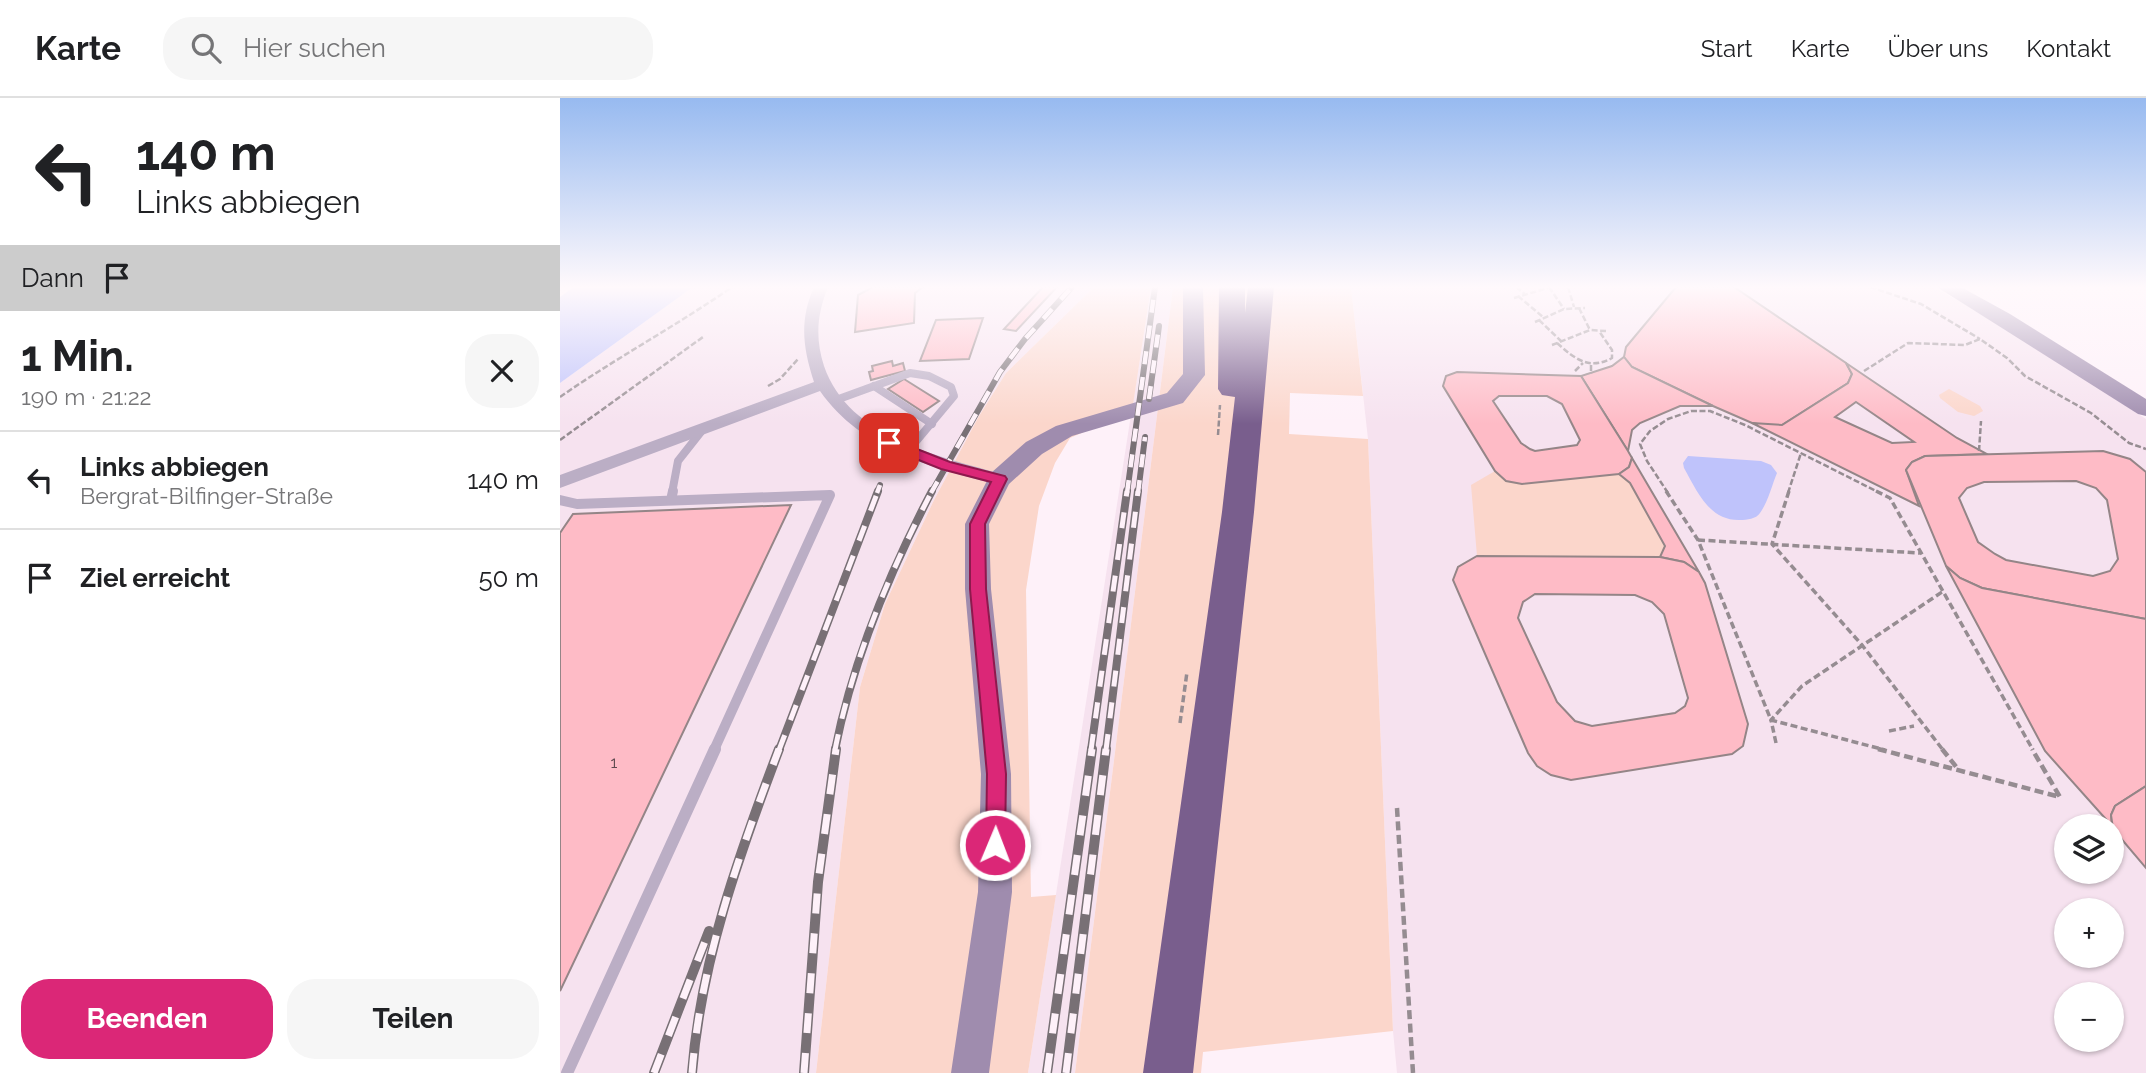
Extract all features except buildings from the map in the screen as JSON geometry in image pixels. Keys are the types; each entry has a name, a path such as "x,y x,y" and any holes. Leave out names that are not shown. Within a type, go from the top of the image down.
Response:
{"highway":[{"path":"1232,332 1228,443 1238,512"},
{"path":"1168,1073 1238,512 1257,332"}],"main road":[{"path":"970,1073 995,892 996,774 978,589 977,524 999,479 1034,448 1063,431 1175,398 1182,392 1194,375 1194,332"},
{"path":"2026,332 2146,409"}],"street":[{"path":"809,332 815,366 822,385 866,428 908,451 946,466 999,479"},
{"path":"560,482 822,385"}],"lane":[{"path":"835,400 910,373 929,376 951,387 954,396 908,451"},
{"path":"874,386 932,424"},
{"path":"671,500 678,461 704,428"},
{"path":"560,500 577,503 830,495 567,1073"}],"path":[{"path":"560,397 606,365 663,332"},
{"path":"1549,332 1577,361 1591,365 1604,364 1612,358"},
{"path":"1552,345 1584,332"},
{"path":"1600,332 1612,350 1612,358"},
{"path":"1969,332 2007,358 2025,376 2091,413 2118,436 2146,449"},
{"path":"560,440 703,337"},
{"path":"1864,371 1908,343 1965,345 1980,339"},
{"path":"1612,358 1618,362"},
{"path":"1575,371 1583,363"},
{"path":"1591,365 1591,374"},
{"path":"1772,720 2060,797 1891,498 1710,411 1691,411 1668,419 1648,431 1640,444 1647,461 1698,540 1772,720 1776,743"},
{"path":"1979,451 1981,421"},
{"path":"1772,544 1801,453"},
{"path":"1698,540 1921,553"},
{"path":"1772,544 1862,645 1959,770"},
{"path":"1772,720 1802,685 1942,592"},
{"path":"1889,731 1914,726"},
{"path":"1397,808 1413,1073"}],"shaded area":[{"path":"630,332 1047,332 1006,373 979,416 934,500 885,604 860,687 816,1073 560,1073 560,383"},
{"path":"1047,332 1144,332 1132,411 1070,438 1055,463 1039,506 1026,590 1031,897 1056,895 1028,1073 816,1073 860,687 885,604 934,500 979,416 1006,373"},
{"path":"1144,332 1167,332 1075,1073 1028,1073"},
{"path":"1167,332 1356,332 1363,396 1290,393 1289,434 1368,439 1393,1031 1203,1052 1201,1073 1075,1073"},
{"path":"1356,332 2015,332 2146,419 2146,1073 1397,1073 1368,439"},
{"path":"1949,389 1980,406 1983,411 1974,416 1958,412 1940,398 1939,395"},
{"path":"1495,471 1506,481 1522,484 1619,474 1630,483 1665,546 1660,557 1477,556 1471,485"}],"water":[{"path":"560,332 630,332 560,383"},
{"path":"1688,456 1761,461 1771,465 1777,473 1760,513 1754,518 1740,520 1720,516 1712,510 1699,495 1684,468 1683,463"}],"railway":[{"path":"931,493 1000,372 1031,332"},
{"path":"1127,493 1149,332"},
{"path":"1149,399 1158,332"},
{"path":"1138,493 1145,437"},
{"path":"877,493 880,485"},
{"path":"779,750 878,491"},
{"path":"1091,750 1127,491"},
{"path":"1106,750 1138,491"},
{"path":"835,750 852,683 874,617 901,553 931,493"},
{"path":"692,1073 713,948 736,868 779,749"},
{"path":"804,1073 818,882 836,749"},
{"path":"1047,1073 1092,749"},
{"path":"1066,1073 1106,749"},
{"path":"654,1073 709,931"}],"route":[{"path":"889,443 946,466 999,479 977,524 978,589 996,774 995,845"}]}
